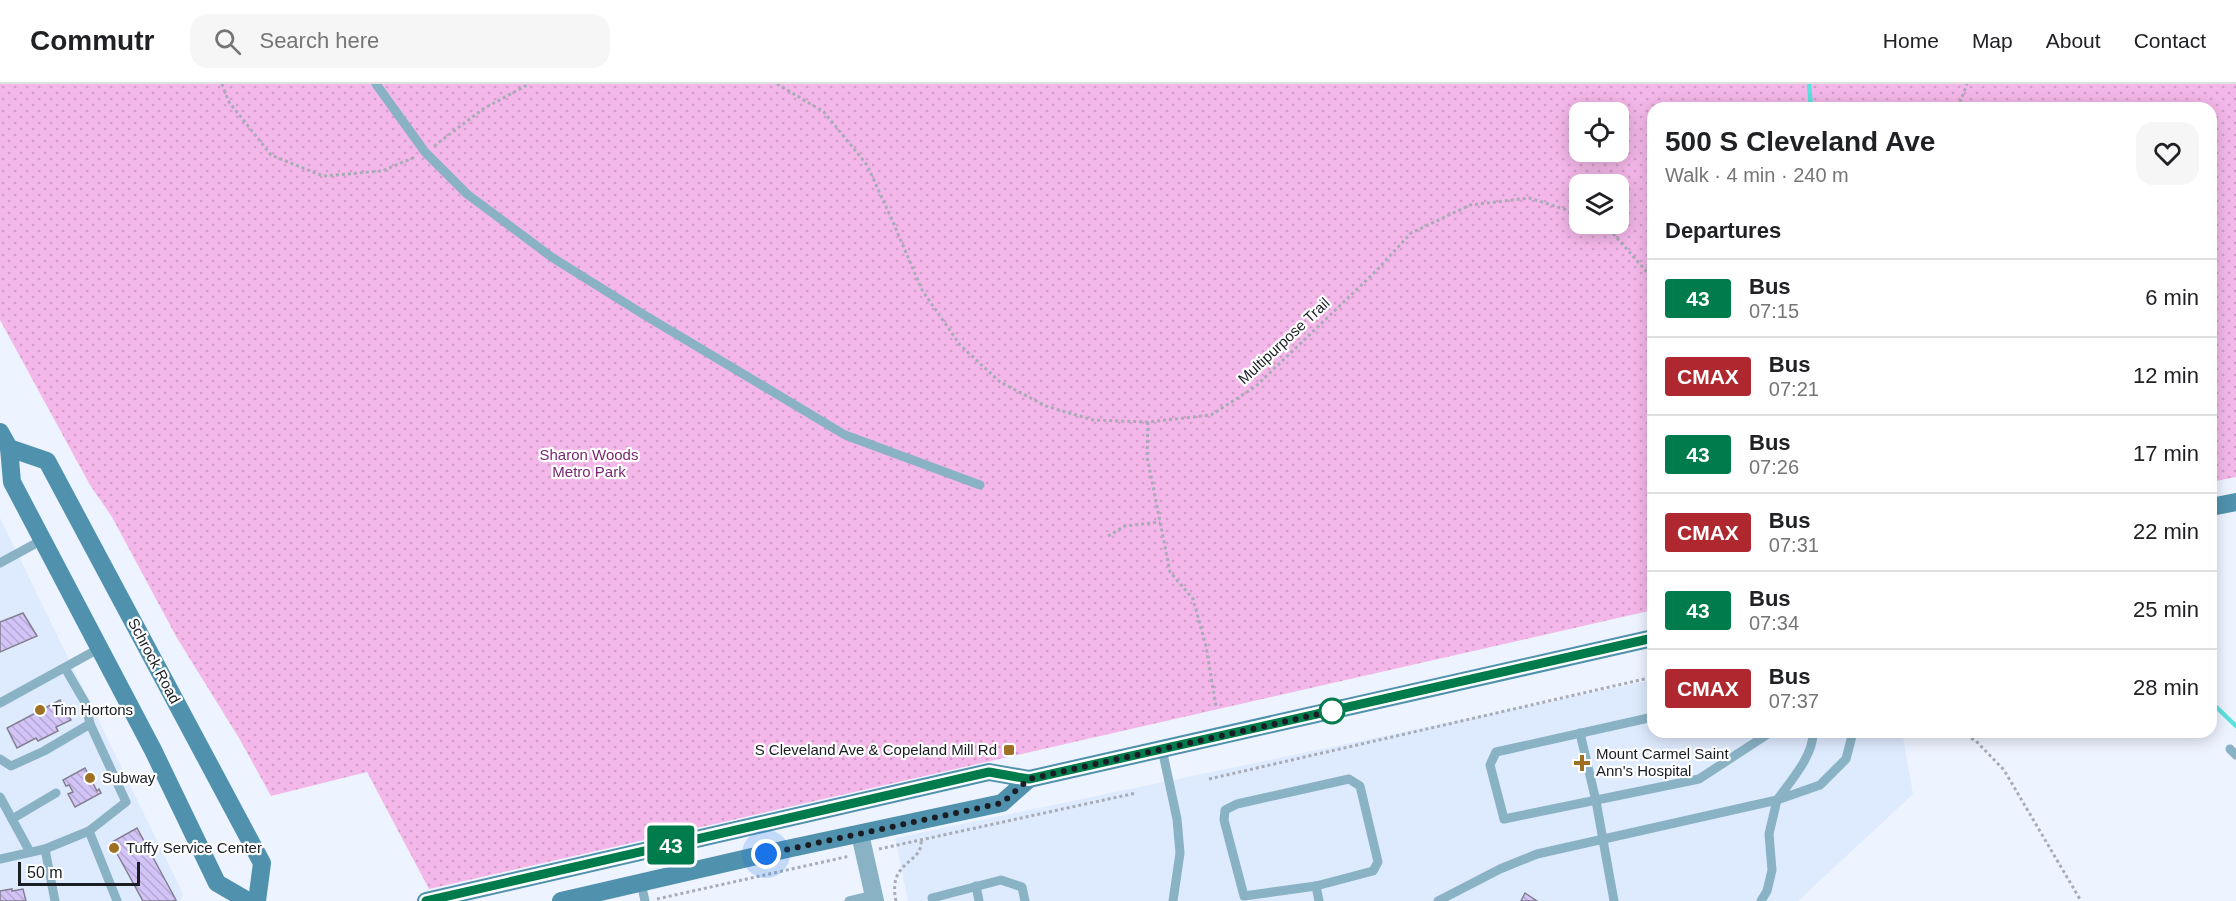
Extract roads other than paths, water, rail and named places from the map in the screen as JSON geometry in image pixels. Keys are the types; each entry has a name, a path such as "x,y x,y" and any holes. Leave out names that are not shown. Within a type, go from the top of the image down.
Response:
{"main road":[{"name":"Schrock Road","path":"3,444 12,482 153,750 217,883 248,901"},
{"name":"Schrock Road","path":"3,444 47,461 262,863 257,901"},
{"path":"2217,506 2236,502"},
{"path":"426,901 989,772 1029,779 1647,639"},
{"path":"561,901 610,895 645,895 860,834 1002,803 1029,779"}],"street":[{"path":"860,834 874,898"}],"lane":[{"path":"376,84 425,152 467,194 534,244 646,316 845,435 980,485"},
{"path":"0,563 42,540"},
{"path":"0,703 100,648"},
{"path":"0,859 45,849 89,831 126,802 90,724 86,704 65,668"},
{"path":"1647,718 1496,752 1490,765 1504,819 1700,779 1762,738"},
{"path":"0,759 11,766 44,751 90,724"},
{"path":"1580,733 1596,801 1614,901"},
{"path":"1761,901 1767,891 1772,870 1769,834 1777,800 1803,763 1811,738"},
{"path":"1439,901 1500,869 1537,854 1777,800 1820,785 1846,759 1851,738"},
{"path":"1162,749 1177,819 1180,853 1173,901"},
{"path":"1349,779 1360,786 1378,862 1373,871 1316,886 1244,896 1224,819 1225,810 1237,804 1349,779"},
{"path":"12,819 56,793"},
{"path":"0,797 30,852"},
{"path":"89,831 117,901"},
{"path":"45,849 55,901"},
{"path":"933,901 932,898 1001,880 1022,887 1025,901"},
{"path":"976,886 979,901"},
{"path":"1316,886 1319,901"},
{"path":"849,901 874,898"}],"waterway":[{"path":"1809,84 1810,102"},
{"path":"2217,708 2236,726"}],"place":[{"name":"Tim Hortons","path":"40,710"},
{"name":"S Cleveland Ave & Copeland Mill Rd","path":"1009,750"},
{"name":"Mount Carmel Saint Ann's Hospital","path":"1582,763"},
{"name":"Subway","path":"90,778"},
{"name":"Tuffy Service Center","path":"114,848"}],"park label":[{"name":"Sharon Woods Metro Park","path":"589,464"}]}
